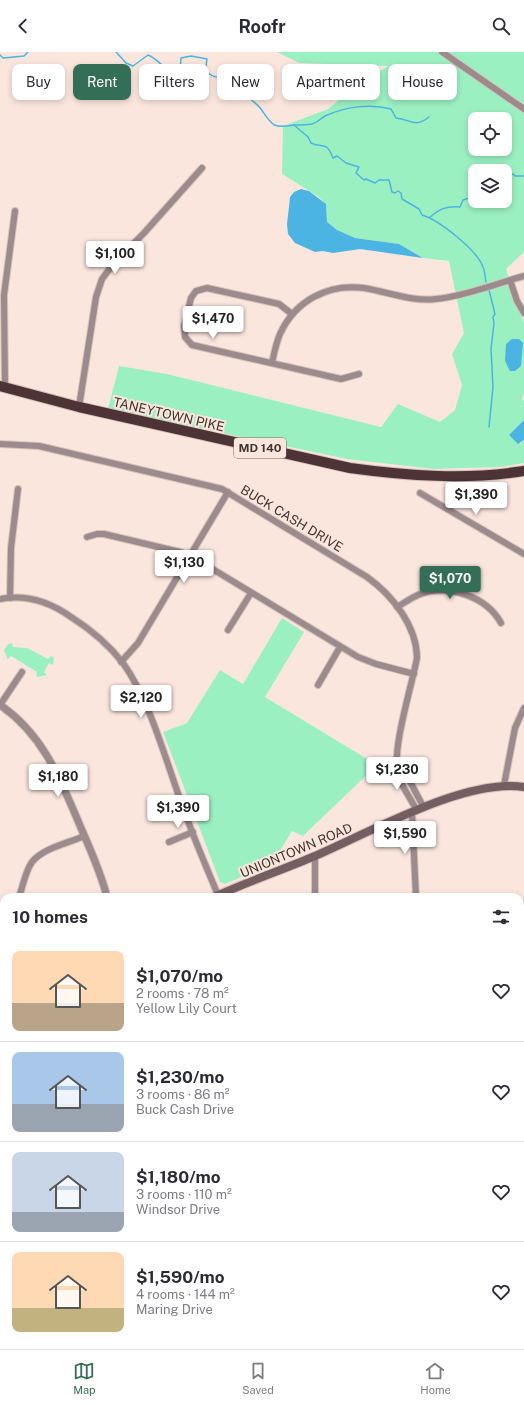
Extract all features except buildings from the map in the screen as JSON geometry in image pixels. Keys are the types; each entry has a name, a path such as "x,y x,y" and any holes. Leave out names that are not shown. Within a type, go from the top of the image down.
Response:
{"highway":[{"name":"TANEYTOWN PIKE","path":"2,386 79,407 350,468 384,473 431,476 464,476 524,471"}],"main road":[{"name":"UNIONTOWN ROAD","path":"223,893 314,856 418,810 470,791 504,785 524,787"}],"street":[{"path":"442,52 524,109"},
{"path":"79,407 96,297 102,279 114,263 144,233 202,168"},
{"path":"2,386 4,295 15,211"},
{"path":"272,363 279,335 292,314 312,298 327,290 343,287 363,288 417,299 436,299 524,276"},
{"path":"510,280 517,301 524,313"},
{"path":"292,314 279,304 207,288 196,291 191,298 184,326 185,337 192,345 341,379 360,374"},
{"name":"BUCK CASH DRIVE","path":"0,444 27,444 204,483 228,492 368,577 380,587 397,607 414,637 417,658 398,744 397,765 406,774 418,810"},
{"path":"10,598 11,548 18,489"},
{"path":"122,662 138,643 228,492"},
{"path":"420,493 524,554"},
{"path":"87,537 97,534 104,534 191,556 340,647 372,663 414,674"},
{"path":"397,607 412,597 425,592 453,591 468,596 484,605 495,613 501,623"},
{"path":"228,630 251,593"},
{"path":"0,599 10,598 39,600 65,613 94,633 122,662 142,698 215,893"},
{"path":"318,685 340,647"},
{"path":"22,672 0,705 29,730 47,754 61,780 100,872 106,893"},
{"path":"504,785 515,728 524,708"},
{"path":"416,893 418,810"},
{"path":"170,842 193,832"},
{"path":"20,893 29,868 36,858 84,836"},
{"path":"314,856 315,893"}],"green space":[{"path":"277,52 524,52 524,252 506,269 524,323 524,393 522,399 524,401 524,420 509,435 520,444 524,440 524,463 500,467 434,469 347,459 108,409 119,366 167,374 381,427 398,404 440,422 455,410 462,385 452,354 464,333 449,261 423,258 399,244 355,238 337,230 327,222 326,205 319,197 282,174 283,126 328,109 339,100 380,100 380,71 388,67 388,100 457,100 457,64 388,64 388,66 380,66 380,64 299,63"},
{"path":"282,618 304,632 265,697 377,765 303,836 292,831 272,864 225,884 220,882 163,732 187,723 220,670 243,684"},
{"path":"12,643 13,647 27,648 48,659 51,656 54,658 53,665 49,663 44,672 47,675 38,677 36,676 37,672 11,656 8,659 4,650 8,644"}],"water":[{"path":"301,189 309,191 326,204 327,222 337,230 355,238 399,244 423,258 360,249 333,253 323,251 315,252 295,243 288,234 287,224 290,197 294,192"},
{"path":"512,339 519,339 523,343 521,366 515,371 510,371 505,361 506,344"},
{"path":"524,420 524,440 518,444 509,435"}],"waterway":[{"path":"0,55 3,58 24,56 28,52"},
{"path":"116,52 126,63 133,66 148,55 171,72 175,73 180,71 181,58 191,56 207,59 206,67 211,75 240,84 245,89 245,94 259,107 268,119 277,126 294,125 308,137 311,143 326,147 331,152 333,158 337,156 346,163 359,167 356,173 364,180 366,179 375,183 379,180 389,180 392,192 395,193 398,191 401,193 402,199 419,209 422,215 438,223 466,244 483,267 486,282"},
{"path":"294,125 316,123 325,116 341,110 366,106 391,109 396,118 417,123 429,117"},
{"path":"512,174 515,176 524,176"},
{"path":"430,217 443,209 460,207 463,200 468,198"},
{"path":"489,290 495,314 493,317 494,323 491,349 493,387 489,427"}]}
